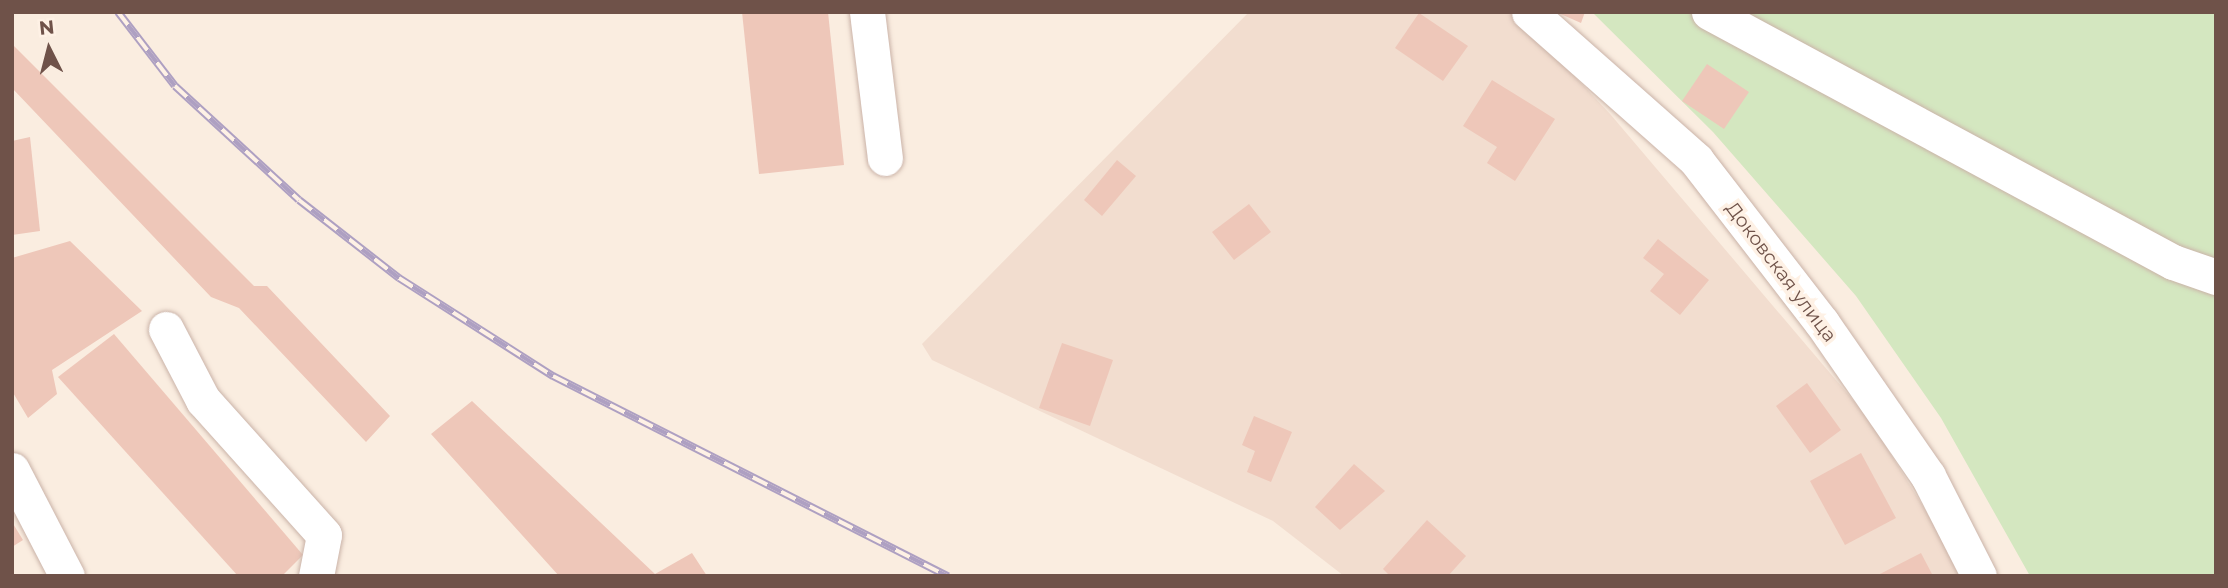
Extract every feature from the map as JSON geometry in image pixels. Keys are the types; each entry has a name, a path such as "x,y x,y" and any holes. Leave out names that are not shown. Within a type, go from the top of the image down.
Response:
{"street":[{"path":"867,12 886,158"},
{"name":"Доковская улица","path":"1529,12 1696,160 1822,323 1928,476 1979,576"},
{"path":"1709,12 2172,262 2216,277"},
{"path":"166,329 204,400 324,535 316,576"},
{"path":"12,470 67,576"}],"shaded area":[{"path":"1249,12 1514,12 1611,115 1869,419 1966,576 1344,576 1273,521 932,360 922,344"}],"green space":[{"path":"1592,12 2216,12 2216,576 2030,576 1941,418 1856,296 1713,132"}],"building":[{"path":"742,12 828,12 844,165 759,174"},
{"path":"1556,12 1585,12 1581,23"},
{"path":"1419,13 1468,46 1443,81 1395,48"},
{"path":"12,44 254,286 267,286 390,416 366,442 239,308 211,297 12,88"},
{"path":"1707,64 1749,92 1724,129 1682,101"},
{"path":"1492,80 1555,119 1515,181 1487,163 1497,147 1463,126"},
{"path":"30,137 40,231 12,235 12,141"},
{"path":"1117,160 1136,176 1102,216 1084,200"},
{"path":"1249,204 1271,232 1234,260 1212,232"},
{"path":"1658,239 1709,280 1680,315 1650,291 1664,274 1643,258"},
{"path":"70,241 142,311 52,370 57,394 28,418 12,391 12,258"},
{"path":"114,334 303,555 282,576 238,576 58,377"},
{"path":"1062,343 1113,360 1090,426 1039,408"},
{"path":"1807,383 1841,430 1810,453 1776,406"},
{"path":"472,401 655,574 692,553 707,576 559,576 431,434"},
{"path":"1254,416 1292,432 1271,482 1247,472 1255,451 1242,445"},
{"path":"1861,453 1896,518 1845,545 1810,481"},
{"path":"1354,464 1385,491 1340,530 1315,507"},
{"path":"1427,520 1466,556 1448,576 1390,576 1383,569"},
{"path":"12,522 23,540 12,547"},
{"path":"1921,553 1933,576 1876,576"}],"railway":[{"path":"118,12 175,86 299,200 399,278 553,376 948,576"}]}
